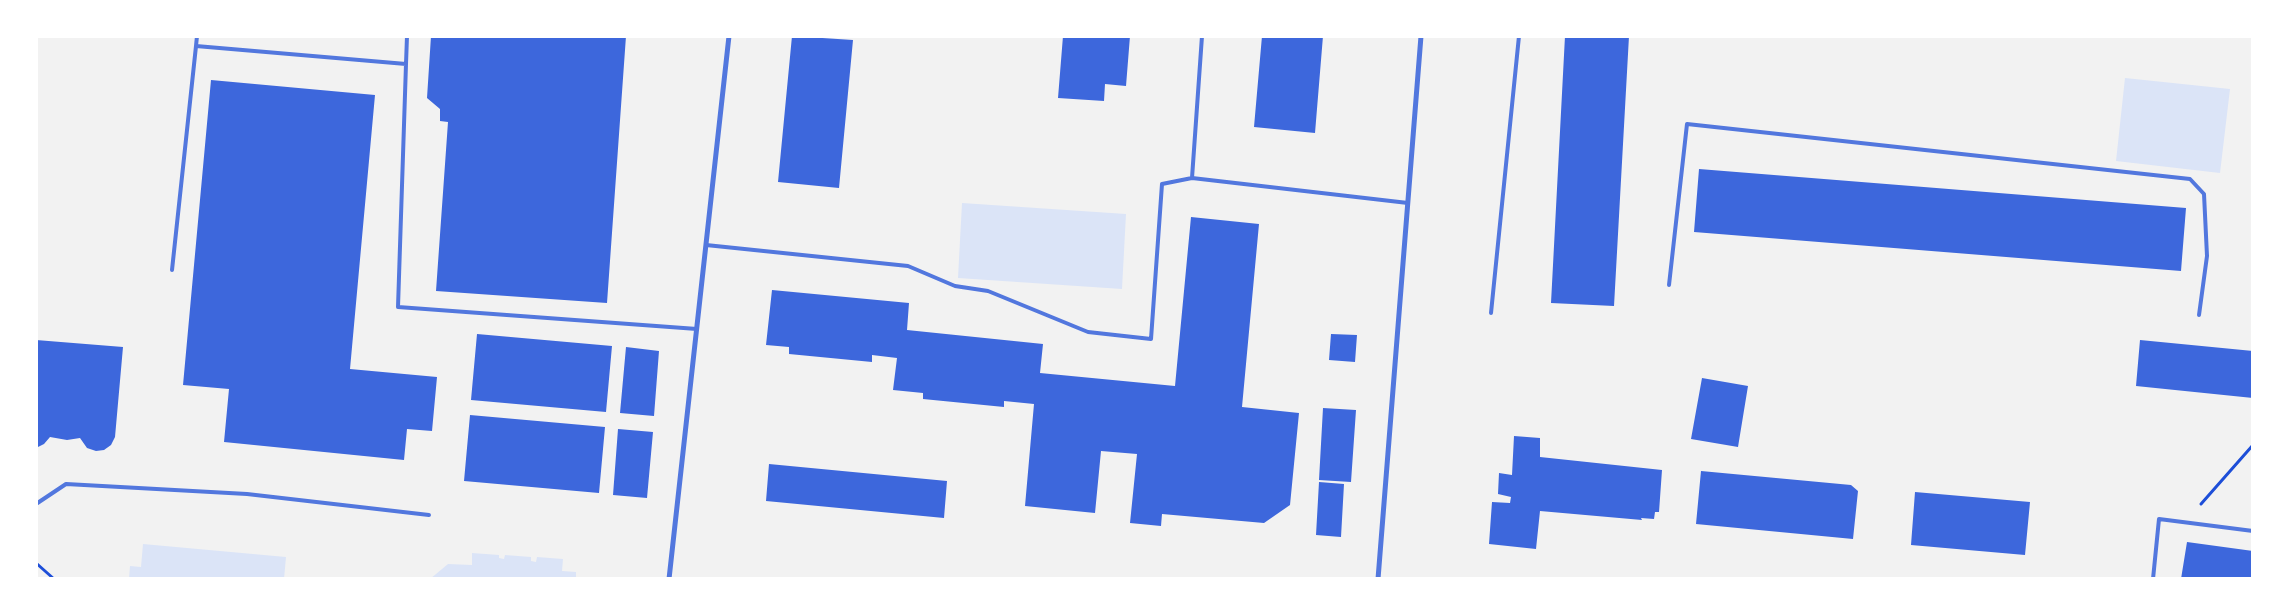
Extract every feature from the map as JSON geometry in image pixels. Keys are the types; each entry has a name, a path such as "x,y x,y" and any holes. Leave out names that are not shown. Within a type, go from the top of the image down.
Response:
{"street":[{"path":"669,579 730,36"},
{"path":"1378,579 1421,36"}],"lane":[{"path":"172,270 197,36"},
{"path":"407,36 398,307 697,329"},
{"path":"1192,178 1202,36"},
{"path":"1491,313 1519,36"},
{"path":"196,46 406,64"},
{"path":"1669,285 1687,124 2190,179 2204,194 2207,256 2199,315"},
{"path":"706,245 908,266 955,286 988,291 1088,332 1150,339 1162,184 1192,178 1408,203"},
{"path":"36,504 66,484 248,494 430,515"},
{"path":"2153,579 2160,519 2253,531"}],"path":[{"path":"2186,522 2253,445"},
{"path":"36,562 54,579"}],"shaded area":[{"path":"2125,78 2230,89 2220,173 2116,161"},
{"path":"962,203 1126,214 1122,289 958,278"},
{"path":"143,544 286,557 284,579 129,579 130,566 141,567"},
{"path":"472,553 499,555 499,558 504,559 505,555 531,557 531,561 536,562 537,557 563,559 562,571 576,572 576,579 430,579 448,564 472,565"}],"building":[{"path":"431,36 626,36 607,303 436,291 448,122 440,121 440,109 427,98"},
{"path":"792,36 853,40 839,188 778,182"},
{"path":"1063,36 1130,36 1126,86 1105,84 1104,101 1058,98"},
{"path":"1262,36 1323,36 1315,133 1254,127"},
{"path":"1565,36 1629,36 1614,306 1551,303"},
{"path":"211,80 375,95 350,369 437,377 432,431 407,429 404,460 224,442 229,389 183,385"},
{"path":"1699,169 2186,208 2181,271 1694,232"},
{"path":"1191,217 1259,224 1242,407 1299,413 1290,505 1264,523 1162,514 1161,526 1130,523 1137,454 1101,451 1095,513 1025,506 1034,404 1004,401 1004,407 923,399 923,393 893,390 897,358 872,355 872,362 789,354 789,347 766,345 772,290 909,303 907,330 1043,344 1040,373 1175,386"},
{"path":"477,334 612,346 606,412 471,400"},
{"path":"1331,334 1357,335 1355,362 1329,360"},
{"path":"36,340 123,347 115,437 111,445 104,450 96,451 87,448 80,438 67,440 50,437 44,444 36,448"},
{"path":"2140,340 2253,351 2253,398 2136,386"},
{"path":"626,347 659,351 654,416 620,413"},
{"path":"1702,378 1748,386 1738,447 1691,439"},
{"path":"1323,408 1356,410 1351,482 1319,480"},
{"path":"470,415 605,427 599,493 464,481"},
{"path":"618,429 653,432 647,498 613,495"},
{"path":"1514,436 1540,438 1540,457 1662,470 1659,512 1655,512 1654,519 1641,518 1642,520 1540,511 1536,549 1489,544 1492,502 1510,503 1511,497 1498,494 1499,473 1512,475"},
{"path":"769,464 947,481 944,518 766,501"},
{"path":"1701,471 1851,485 1858,491 1853,539 1696,524"},
{"path":"1319,482 1344,484 1341,537 1316,535"},
{"path":"1915,492 2030,502 2025,555 1911,545"},
{"path":"2187,542 2253,551 2253,579 2181,579"}]}
